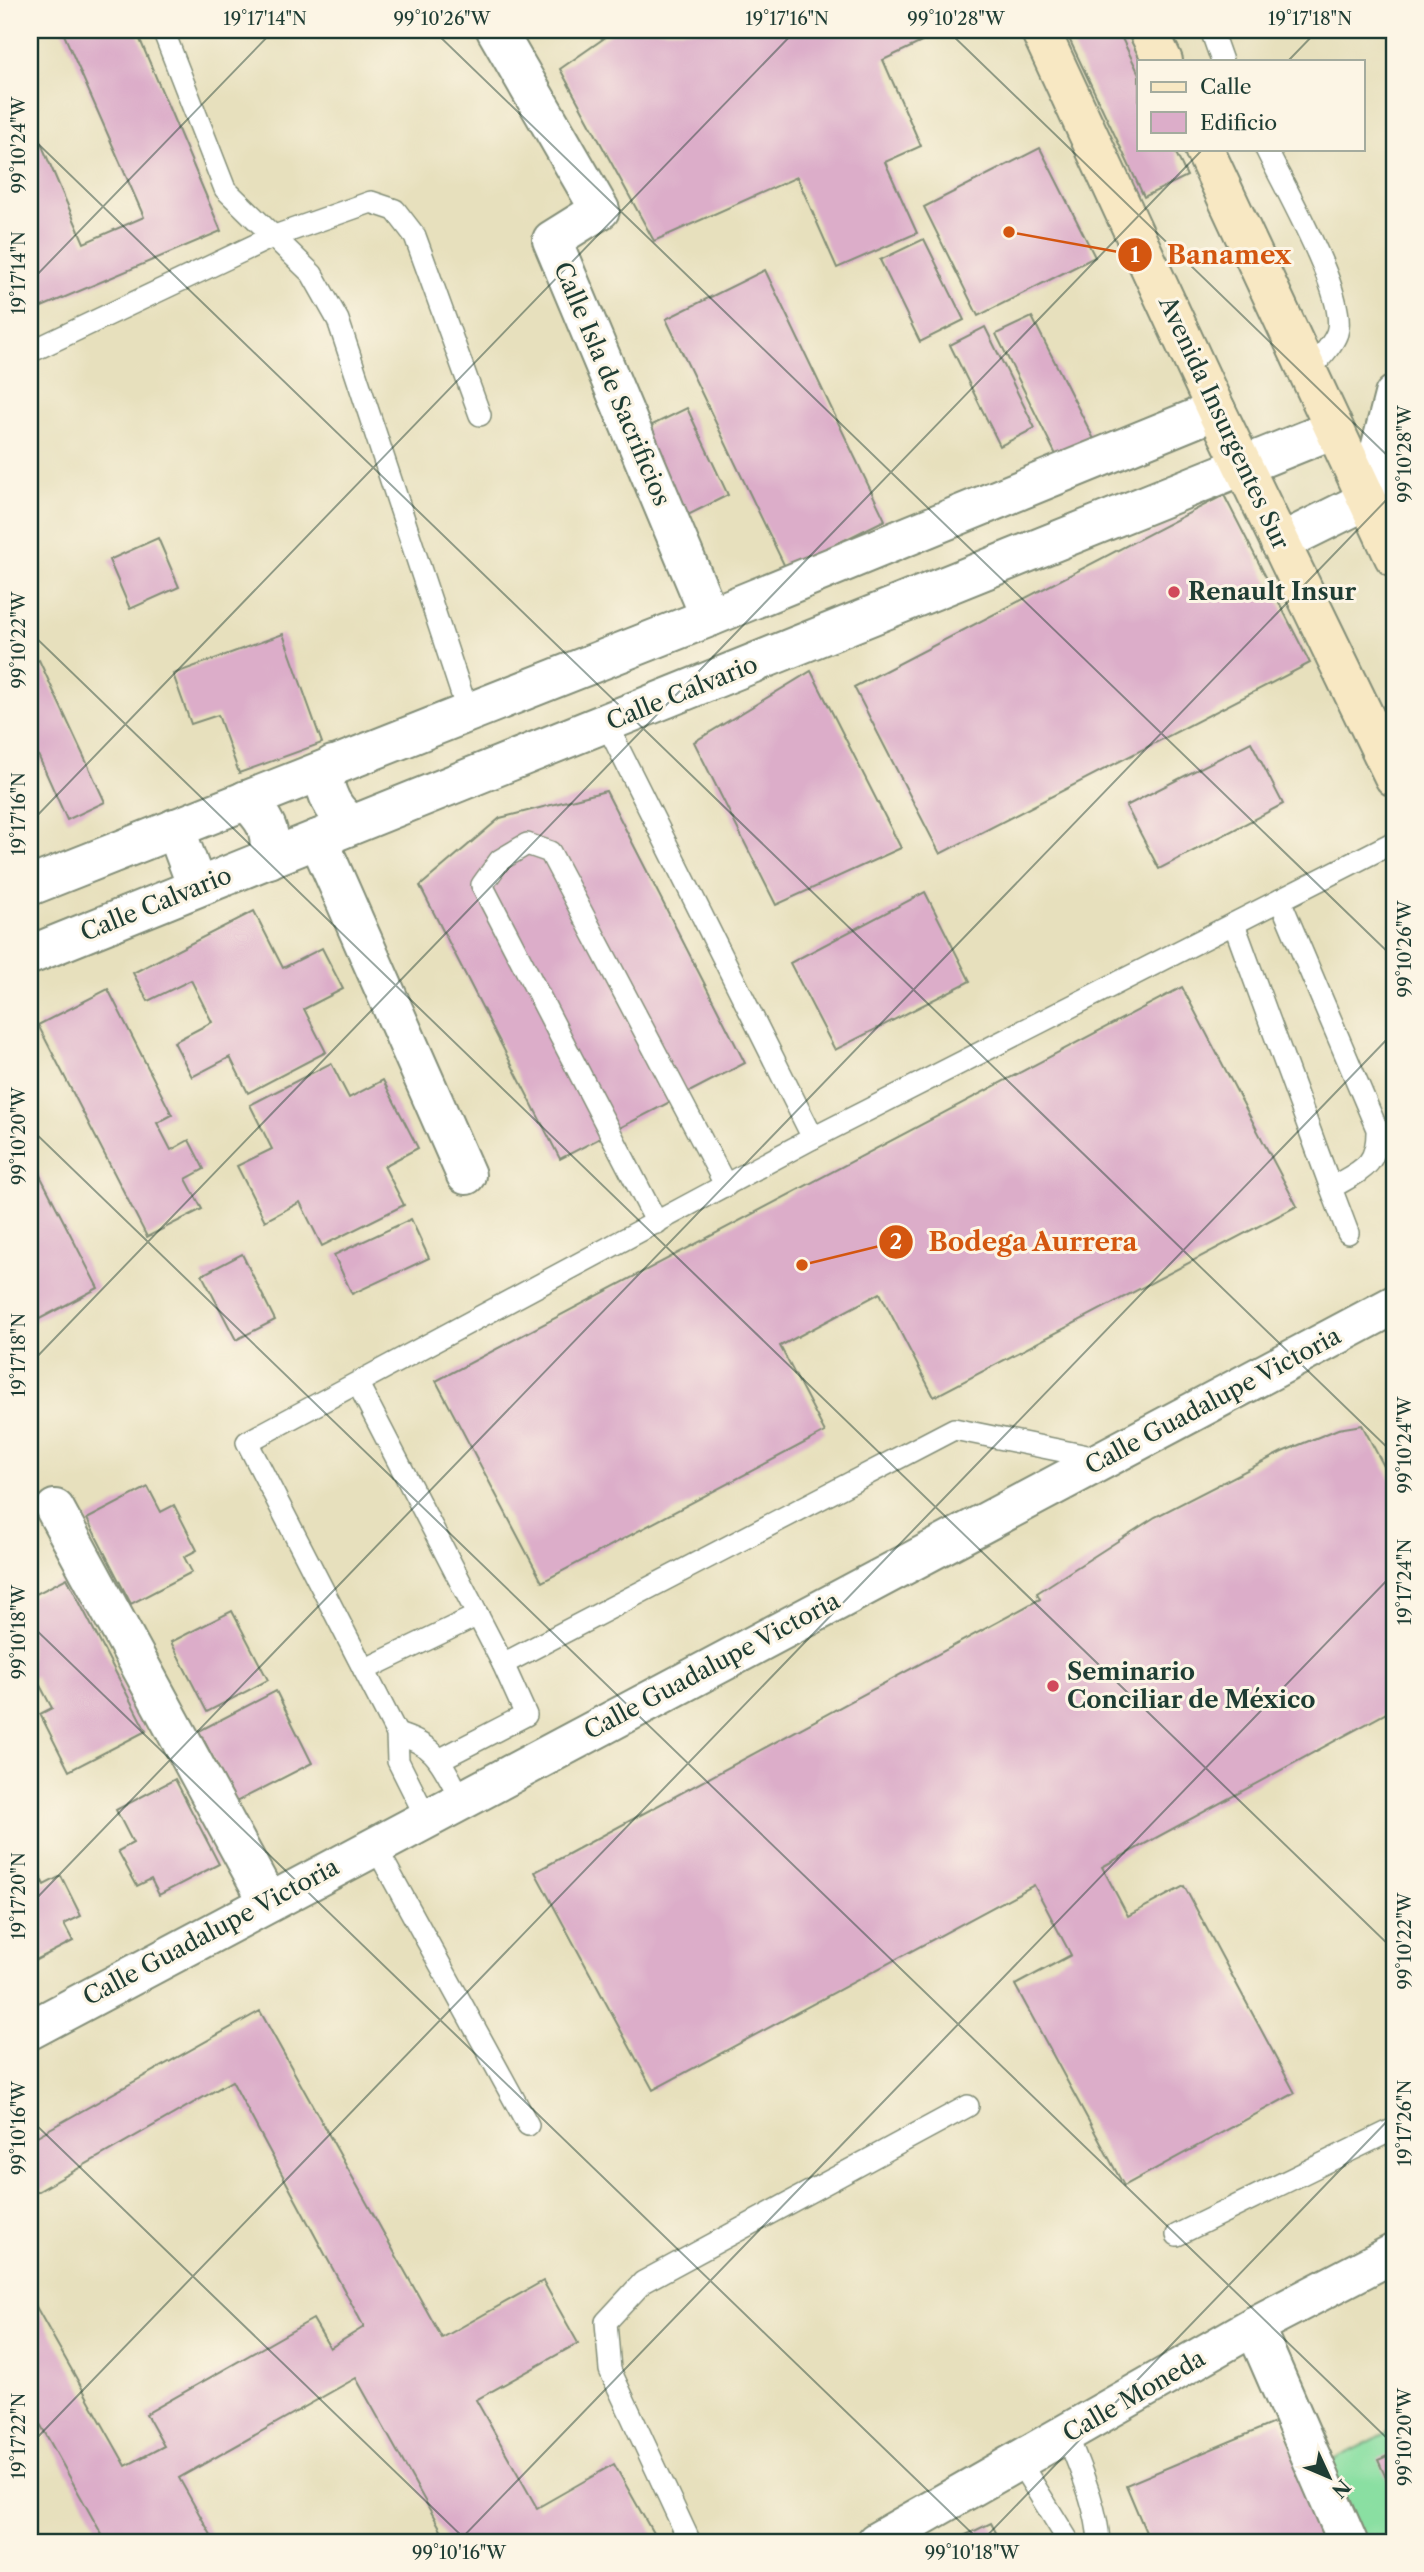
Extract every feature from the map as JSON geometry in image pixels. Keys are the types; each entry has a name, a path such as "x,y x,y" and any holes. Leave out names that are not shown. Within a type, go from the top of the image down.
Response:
{"main road":[{"name":"Avenida Insurgentes Sur","path":"1040,30 1216,410 1394,776"},
{"path":"1148,30 1163,60"},
{"path":"1204,150 1394,557"}],"street":[{"name":"Calle Isla de Sacrificios","path":"496,30 600,209 552,240 710,617"},
{"path":"1280,544 1367,500 1394,395"},
{"path":"30,886 710,617 1216,410"},
{"name":"Calle Calvario","path":"30,955 1334,429"},
{"path":"640,645 630,665 631,680 642,693 664,700"},
{"path":"468,713 491,738 493,753 477,775"},
{"path":"333,765 324,781 335,812 335,832 466,1175"},
{"path":"246,800 260,815 271,835 269,859"},
{"path":"175,828 197,887"},
{"name":"Calle Guadalupe Victoria","path":"30,2029 1394,1304"},
{"path":"55,1509 268,1901"},
{"name":"Calle Moneda","path":"876,2542 1254,2326 1394,2253"},
{"path":"1254,2326 1348,2542"}],"lane":[{"path":"163,30 225,189 312,274 338,320 468,713"},
{"path":"1211,30 1222,60"},
{"path":"1266,150 1331,282 1339,317 1336,334 1308,372"},
{"path":"30,352 272,237 371,202 395,210 415,236 480,415"},
{"path":"606,723 813,1138"},
{"path":"426,1817 398,1761 397,1734 247,1442 813,1138 1394,842"},
{"path":"657,1223 482,885 500,860 527,844 550,852 726,1185"},
{"path":"1280,900 1377,1129 1377,1150 1369,1165 1331,1188"},
{"path":"1234,924 1348,1233"},
{"path":"358,1384 503,1664 526,1715 439,1760"},
{"path":"503,1664 954,1429 1104,1459"},
{"path":"364,1670 478,1615"},
{"path":"397,1734 422,1741 439,1760 461,1799"},
{"path":"374,1844 528,2125"},
{"path":"690,2542 610,2370 606,2322 643,2282 968,2106"},
{"path":"1177,2235 1394,2129"},
{"path":"1067,2435 1091,2506 1099,2542"},
{"path":"1019,2461 1069,2542"}],"green space":[{"path":"1394,2429 1394,2542 1364,2542 1327,2463"}],"building":[{"path":"62,30 136,30 221,231 30,312 30,118 84,243 144,217"},
{"path":"616,30 921,30 926,40 883,60 921,146 885,162 917,233 837,268 797,177 654,241 560,69"},
{"path":"1065,30 1118,30 1137,70 1137,150 1174,150 1187,176 1144,197"},
{"path":"1040,148 1095,257 978,316 924,207"},
{"path":"924,239 964,320 920,342 880,260"},
{"path":"765,270 885,520 786,569 666,319"},
{"path":"1032,317 1100,451 1063,469 996,334"},
{"path":"985,327 1035,428 1000,446 950,345"},
{"path":"687,408 728,495 682,518 640,431"},
{"path":"1224,495 1310,663 940,854 854,687"},
{"path":"158,538 179,587 130,609 109,560"},
{"path":"283,634 322,743 239,773 218,715 191,724 173,674"},
{"path":"39,660 105,802 67,820 30,737 30,664"},
{"path":"811,671 901,848 776,905 694,742"},
{"path":"1251,742 1283,804 1159,869 1126,806"},
{"path":"606,791 745,1063 560,1159 420,886 500,818"},
{"path":"925,892 970,981 835,1050 790,963"},
{"path":"254,911 283,968 322,948 343,989 304,1009 326,1052 248,1093 230,1057 192,1077 174,1042 212,1022 191,980 148,1001 133,973"},
{"path":"1182,987 1297,1206 934,1397 880,1293 780,1346 825,1432 542,1582 436,1381"},
{"path":"108,989 172,1115 157,1123 171,1150 189,1140 204,1169 186,1179 202,1209 147,1237 38,1025"},
{"path":"331,1063 349,1098 383,1080 418,1148 384,1166 404,1205 322,1246 300,1202 265,1221 237,1166 272,1149 250,1105"},
{"path":"30,1156 98,1288 30,1324"},
{"path":"411,1219 429,1258 352,1294 334,1255"},
{"path":"242,1254 275,1320 236,1340 202,1275"},
{"path":"1362,1425 1394,1485 1394,1709 1102,1867 1128,1916 1184,1886 1295,2093 1124,2186 1015,1985 1071,1955 1034,1885 653,2090 535,1872 1040,1599 1037,1593 1155,1517 1282,1452 1338,1429"},
{"path":"148,1487 161,1512 174,1505 197,1550 184,1557 192,1572 131,1604 87,1519"},
{"path":"67,1578 146,1731 69,1771 40,1714 52,1708 35,1676 30,1679 30,1597"},
{"path":"232,1611 268,1680 207,1712 171,1642"},
{"path":"276,1691 312,1763 236,1802 199,1731"},
{"path":"175,1779 219,1864 159,1895 151,1879 137,1886 118,1851 133,1843 116,1810"},
{"path":"30,1856 44,1885 61,1876 81,1916 64,1924 73,1941 30,1963"},
{"path":"260,2011 442,2338 543,2281 578,2343 476,2400 537,2508 614,2464 658,2542 448,2542 356,2378 179,2478 215,2542 106,2542 30,2406 30,2296 126,2466 164,2446 146,2414 313,2319 330,2348 364,2327 232,2081 30,2196 30,2140"},
{"path":"1281,2420 1331,2542 1150,2542 1126,2485"},
{"path":"1394,2453 1394,2496 1378,2460"},
{"path":"991,2523 1001,2542 951,2542"}],"place":[{"name":"Banamex","path":"1009,232"},
{"name":"Renault Insur","path":"1174,592"},
{"name":"Bodega Aurrera","path":"802,1265"},
{"name":"Seminario Conciliar de México","path":"1053,1686"}]}
